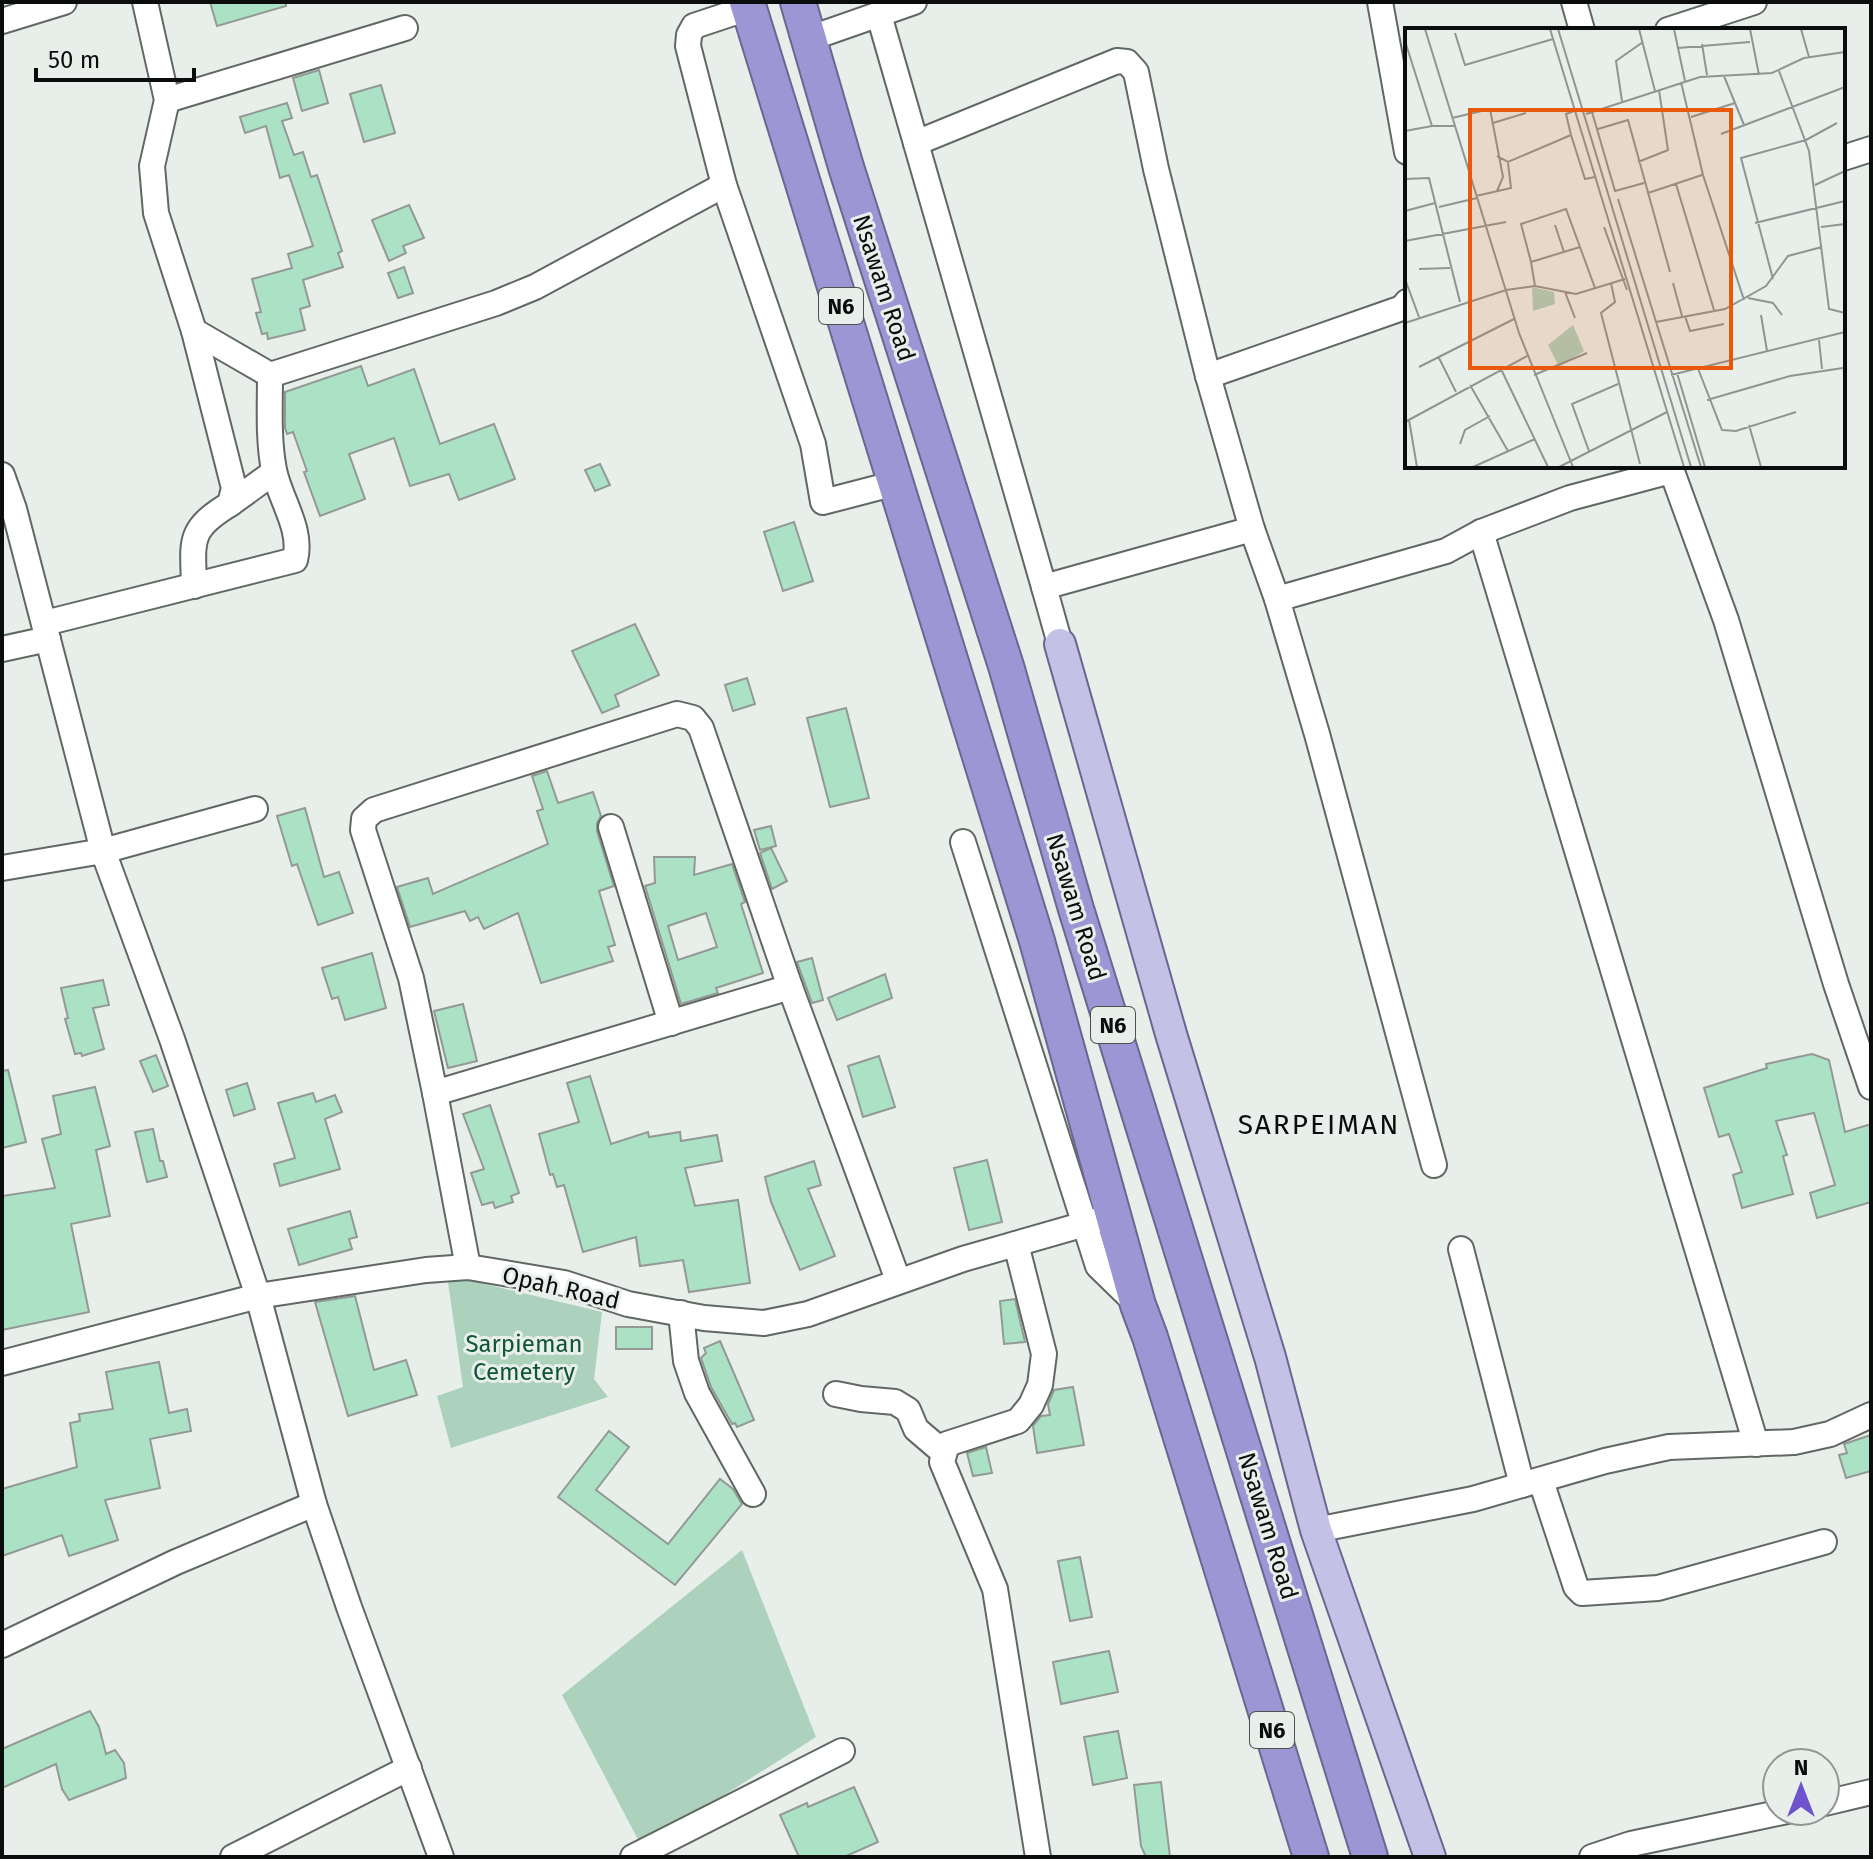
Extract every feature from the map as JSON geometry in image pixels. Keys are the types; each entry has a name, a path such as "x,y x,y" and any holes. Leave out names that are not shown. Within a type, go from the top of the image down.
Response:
{"highway":[{"name":"Nsawam Road","path":"798,2 856,197 1006,666 1076,909 1370,1857"},
{"name":"Nsawam Road","path":"748,5 1037,941 1100,1220 1150,1337 1311,1857"}],"main road":[{"path":"1060,644 1171,1034 1270,1357 1316,1530 1430,1857"}],"street":[{"path":"2,21 64,2"},
{"path":"145,2 167,100 152,166 156,213 194,331 234,488 230,504"},
{"path":"808,39 914,2"},
{"path":"1380,2 1405,141"},
{"path":"1574,2 1581,28"},
{"path":"1674,28 1754,2"},
{"path":"748,5 694,26 689,35 688,46 724,185 813,444 823,502 896,483"},
{"path":"879,15 1060,644"},
{"path":"167,100 405,28"},
{"path":"916,143 1117,61 1127,62 1136,72 1156,169 1208,376 1252,529 1277,599 1317,734 1434,1165"},
{"path":"1845,157 1871,149"},
{"path":"194,331 270,375 496,303 535,287 724,185"},
{"path":"1208,376 1405,304"},
{"path":"2,649 46,631 194,586 295,560 299,544 274,472 270,442 270,375"},
{"path":"1277,599 1446,551 1481,532 1570,498 1670,468 1726,620 1836,984 1871,1087"},
{"path":"194,586 193,539 210,516 274,472"},
{"path":"2,475 14,509 103,851 172,1039 258,1296 314,1504 441,1857"},
{"path":"1044,587 1252,529"},
{"path":"1481,532 1756,1444"},
{"path":"468,1267 411,978 363,830 364,819 374,810 677,714 693,718 701,728 790,987 898,1280"},
{"path":"2,868 103,851 255,809"},
{"path":"611,827 671,1023"},
{"path":"963,842 1100,1220"},
{"path":"435,1093 790,987"},
{"name":"Opah Road","path":"2,1363 258,1296 426,1270 468,1267 564,1283 628,1304 764,1323 808,1314 898,1280 1100,1220"},
{"path":"1016,1244 1044,1354 1040,1385 1031,1405 1018,1421 947,1444 942,1462 995,1589 1038,1857"},
{"path":"1461,1249 1531,1483 1576,1587 1582,1593 1658,1588 1824,1542"},
{"path":"681,1313 686,1361 697,1393 753,1494"},
{"path":"836,1394 895,1402 908,1410 916,1429 944,1453"},
{"path":"1316,1530 1473,1499 1605,1461 1669,1447 1794,1442 1830,1434 1871,1415"},
{"path":"2,1645 176,1562 314,1504"},
{"path":"633,1857 842,1751"},
{"path":"233,1857 409,1768"},
{"path":"1841,1799 1871,1792"},
{"path":"1592,1857 1633,1850 1761,1818"}],"green space":[{"name":"Sarpieman Cemetery","path":"447,1275 602,1312 594,1379 608,1397 451,1448 437,1396 463,1387"},
{"path":"742,1550 816,1737 642,1847 562,1695"}],"building":[{"path":"210,2 286,2 286,6 217,26"},
{"path":"319,70 328,103 302,111 293,78"},
{"path":"381,85 395,133 364,142 350,94"},
{"path":"287,103 292,118 282,121 294,155 303,152 311,177 317,175 342,251 338,253 343,267 303,280 310,306 300,309 305,330 268,339 267,333 262,334 256,313 261,312 252,279 292,268 288,254 313,246 289,175 280,178 266,126 245,133 240,117"},
{"path":"409,205 424,238 403,246 406,253 389,261 372,220"},
{"path":"404,267 413,293 398,298 388,273"},
{"path":"361,366 368,386 414,369 440,444 494,424 515,479 459,500 449,474 410,486 394,438 349,454 365,499 320,516 293,432 287,434 285,428 285,392"},
{"path":"600,464 610,485 595,491 585,470"},
{"path":"794,522 813,581 783,591 764,532"},
{"path":"635,624 659,675 615,695 619,706 602,713 572,651"},
{"path":"747,678 755,704 733,711 725,685"},
{"path":"846,708 869,798 830,807 807,718"},
{"path":"547,771 558,803 593,792 601,816 597,831 614,886 599,891 615,945 608,947 613,961 541,983 518,913 484,929 478,917 470,921 465,911 410,927 397,887 428,878 433,894 548,844 537,811 543,809 532,776"},
{"path":"305,808 324,877 339,872 353,913 318,925 297,864 292,866 277,816"},
{"path":"771,826 776,846 760,850 754,830"},
{"path":"771,848 787,881 772,889 760,853"},
{"path":"654,857 695,857 694,875 732,864 763,973 716,988 718,993 681,1004 645,886 655,883","holes":["706,913 717,947 678,960 668,926"]},
{"path":"372,953 386,1008 345,1020 338,997 332,999 322,968"},
{"path":"812,958 823,1000 812,1003 797,962"},
{"path":"885,974 892,998 837,1020 828,998"},
{"path":"103,980 109,1005 93,1008 104,1049 82,1056 81,1053 75,1054 65,1019 68,1018 61,988"},
{"path":"463,1004 477,1061 448,1068 434,1011"},
{"path":"1812,1054 1829,1060 1845,1132 1871,1124 1871,1202 1817,1218 1810,1193 1835,1185 1814,1113 1776,1121 1787,1155 1783,1156 1793,1194 1742,1208 1733,1175 1742,1172 1729,1134 1719,1137 1704,1088 1767,1068 1766,1064"},
{"path":"156,1055 168,1086 153,1092 140,1061"},
{"path":"879,1056 895,1107 863,1117 848,1066"},
{"path":"8,1070 26,1142 2,1148 2,1071"},
{"path":"590,1076 611,1144 648,1132 649,1137 680,1132 681,1141 717,1135 722,1161 685,1168 695,1206 738,1200 750,1283 689,1292 683,1260 640,1266 636,1237 583,1252 564,1185 557,1187 553,1174 550,1175 539,1134 579,1122 567,1083"},
{"path":"247,1083 255,1109 234,1116 226,1090"},
{"path":"95,1087 110,1146 96,1150 110,1216 71,1224 89,1312 2,1330 2,1196 55,1188 42,1139 61,1134 53,1096"},
{"path":"313,1093 316,1102 335,1095 342,1112 325,1119 340,1169 280,1186 274,1164 295,1158 278,1103"},
{"path":"490,1105 519,1193 511,1196 513,1202 495,1208 493,1202 482,1205 471,1173 484,1169 463,1114"},
{"path":"153,1129 167,1177 147,1182 135,1132"},
{"path":"987,1160 1002,1222 969,1230 954,1168"},
{"path":"814,1161 821,1185 808,1189 835,1256 800,1270 771,1202 765,1177"},
{"path":"350,1211 357,1237 349,1239 352,1249 299,1265 288,1229"},
{"path":"355,1296 374,1370 406,1360 417,1395 348,1416 315,1302"},
{"path":"1015,1299 1025,1342 1004,1344 1000,1301"},
{"path":"616,1327 652,1327 652,1349 616,1349"},
{"path":"720,1341 754,1420 737,1427 735,1423 732,1424 711,1387 701,1358 706,1353 704,1348"},
{"path":"159,1362 169,1413 187,1409 191,1431 150,1439 160,1488 105,1500 118,1540 69,1556 62,1535 2,1556 2,1489 77,1467 70,1423 80,1421 79,1414 113,1409 106,1372"},
{"path":"1073,1387 1084,1445 1037,1453 1033,1426 1041,1416 1050,1415 1048,1404 1054,1390"},
{"path":"609,1431 629,1447 596,1490 668,1544 720,1479 733,1489 742,1504 675,1585 558,1497"},
{"path":"1871,1435 1871,1471 1846,1478 1839,1455 1847,1453 1844,1444"},
{"path":"986,1447 992,1473 973,1476 967,1453"},
{"path":"1080,1557 1092,1617 1070,1621 1058,1561"},
{"path":"1109,1651 1118,1692 1061,1704 1053,1662"},
{"path":"90,1711 99,1727 106,1754 115,1750 124,1763 126,1778 69,1800 62,1789 56,1764 2,1788 2,1749"},
{"path":"1118,1731 1127,1778 1093,1785 1084,1737"},
{"path":"1161,1782 1170,1857 1146,1857 1141,1846 1134,1785"},
{"path":"854,1787 878,1842 844,1857 799,1857 780,1815 807,1803 808,1807"}],"district":[{"name":"SARPEIMAN","path":"1319,1124"}]}
